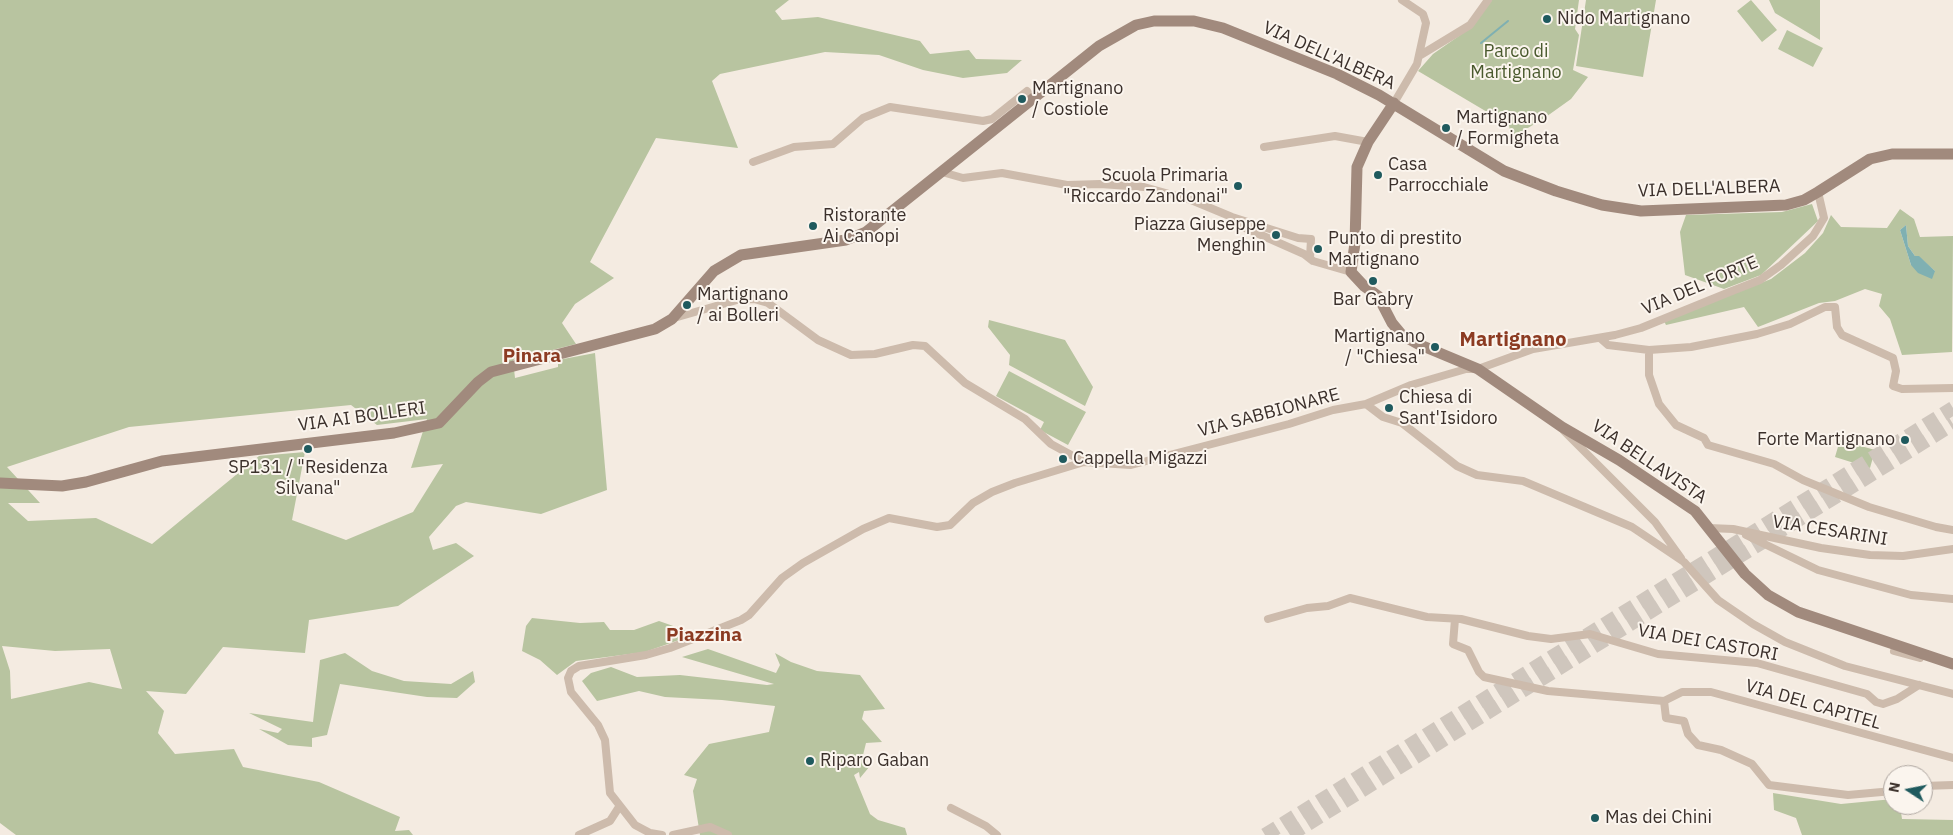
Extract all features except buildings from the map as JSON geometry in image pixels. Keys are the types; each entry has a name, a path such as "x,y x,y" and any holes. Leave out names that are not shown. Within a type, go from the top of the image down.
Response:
{"street":[{"path":"1234,218 1243,227 1310,258 1351,272 1355,244 1357,167 1368,142 1413,72 1419,56 1425,18 1416,8 1402,0"},
{"path":"1419,56 1470,25 1488,0"},
{"name":"VIA DELL'ALBERA","path":"942,172 1032,98 1116,35 1136,26 1178,20 1194,21 1223,28 1337,74 1394,103 1504,171 1556,191 1602,205 1641,211 1786,205 1804,200 1870,159 1892,154 1953,154"},
{"path":"753,162 794,147 833,144 863,118 890,108 983,121 992,119 1027,91 1032,98"},
{"path":"1264,147 1335,136 1368,142"},
{"path":"942,172 963,178 1002,173 1067,185 1134,185 1160,191 1191,200 1234,218 1298,238 1311,239 1310,258"},
{"name":"VIA AI BOLLERI","path":"0,483 62,486 86,482 162,461 426,428 439,423 478,382 491,372 654,329 672,319 714,271 727,262 741,255 763,250 846,240 866,232 942,172"},
{"name":"VIA DEL FORTE","path":"1478,369 1533,349 1600,338 1641,328 1760,280 1781,265 1813,236 1824,218 1818,192"},
{"name":"VIA BELLAVISTA","path":"1351,272 1364,286 1378,296 1392,323 1402,335 1418,344 1478,369 1562,427 1619,460 1695,510 1745,574 1768,595 1798,612 1953,664"},
{"name":"VIA SABBIONARE","path":"672,319 737,300 754,299 768,303 818,340 851,355 875,354 913,345 925,346 965,383 1025,419 1051,444 1084,462 1131,465 1289,424 1333,410 1366,404 1410,385 1466,369 1478,369"},
{"path":"1600,338 1608,345 1649,350 1692,347 1757,334 1790,324 1826,306 1835,307 1837,328 1842,335 1893,358 1896,371 1893,386 1902,389 1953,388"},
{"path":"1649,350 1649,375 1659,404 1676,425 1704,438 1708,445 1774,464 1803,480 1869,506 1953,530"},
{"name":"VIA DEI CASTORI","path":"1366,404 1383,417 1402,423 1457,466 1477,475 1523,481 1600,513 1632,527 1684,562"},
{"name":"VIA DEI CASTORI","path":"1562,427 1567,436 1580,446 1655,522 1684,562 1718,600 1752,624 1785,642 1845,666 1953,694"},
{"path":"662,835 650,833 635,824 619,807 610,793 605,740 598,725 571,692 568,678 571,671 579,666 662,650 741,620 749,615 782,578 803,563 863,528 889,518 937,528 950,525 973,503 992,492 1084,462"},
{"name":"VIA CESARINI","path":"1709,528 1733,529 1820,548 1870,555 1903,556 1953,549"},
{"name":"VIA CESARINI","path":"1733,529 1818,570 1911,595 1953,598"},
{"name":"VIA DEI CASTORI","path":"1268,619 1307,608 1328,606 1350,598 1428,617 1456,619 1528,636 1551,639 1590,634 1658,654 1757,663 1867,694 1876,702 1883,704 1897,699 1919,685"},
{"name":"VIA DEL CAPITEL","path":"1456,619 1453,644 1463,646 1468,650 1479,672 1484,677 1548,691 1664,700 1682,692 1711,692 1953,758"},
{"path":"1894,651 1953,669"},
{"path":"1664,700 1666,718 1684,721 1688,734 1698,745 1722,750 1752,764 1769,786 1848,795 1883,792"},
{"path":"1933,786 1953,786"},
{"path":"578,835 610,821 619,807"},
{"path":"951,808 986,826 997,835"},
{"path":"673,835 710,827 728,835"}],"green space":[{"path":"0,0 789,0 775,11 782,20 818,17 920,41 930,54 969,50 976,59 1022,60 1007,73 963,78 923,70 879,55 825,52 720,74 712,81 738,148 656,138 590,262 614,278 575,304 562,323 576,344 513,360 515,378 558,367 558,360 595,353 607,490 541,514 466,502 456,506 429,537 433,550 456,543 474,556 398,606 309,620 305,653 223,647 186,694 146,691 164,711 158,733 175,754 234,749 243,767 319,782 400,817 395,831 409,830 413,835 16,835 0,823","holes":["351,405 377,425 427,419 411,468 443,464 413,512 346,540 292,520 305,452 259,456 152,544 96,518 28,521 8,503 40,503 7,467 129,427","2,646 55,651 110,649 122,689 89,682 11,699 10,671"]},
{"name":"Parco di Martignano","path":"1492,0 1579,0 1575,29 1579,35 1573,70 1588,77 1571,99 1543,119 1511,138 1509,125 1418,71 1433,54 1466,31"},
{"path":"1586,0 1656,0 1643,77 1576,66"},
{"path":"1751,0 1777,30 1762,42 1737,11"},
{"path":"1769,0 1820,0 1820,40 1775,13"},
{"path":"1787,30 1823,48 1813,67 1778,49"},
{"path":"1812,204 1818,221 1761,275 1724,289 1685,275 1680,232 1686,215 1782,212"},
{"path":"1900,209 1914,219 1920,237 1953,236 1952,352 1902,355 1890,319 1879,306 1882,294 1865,289 1835,301 1819,303 1758,327 1744,307 1666,325 1664,321 1771,279 1805,253 1823,233 1831,215 1841,227 1887,228","holes":["1906,225 1908,246 1915,256 1919,257 1935,271 1911,265 1900,230"]},
{"path":"989,320 1065,340 1093,387 1085,406 1009,365 1010,355 988,327"},
{"path":"1009,371 1086,412 1068,445 1040,430 1044,422 996,396"},
{"path":"1840,440 1875,450 1870,468 1835,457"},
{"path":"532,618 580,623 604,622 610,630 634,630 659,621 696,634 645,652 576,661 557,675 540,660 522,651 526,626"},
{"path":"708,649 776,673 780,665 775,653 791,662 817,671 860,675 885,709 864,711 862,719 882,742 866,743 862,759 870,766 860,778 859,772 854,775 870,814 878,820 905,828 907,835 700,835 693,791 697,779 684,775 709,744 769,732 775,706 722,700 665,697 639,691 597,701 582,681 591,673 611,667 637,677 680,675 767,685 774,684 682,657"},
{"path":"345,653 372,671 404,681 451,684 473,671 475,682 457,698 427,697 340,684 327,735 312,738 312,747 288,745 259,729 278,733 282,729 249,713 313,722 320,660"},
{"path":"1773,793 1841,804 1883,800 1883,815 1901,815 1902,819 1953,820 1953,835 1802,835 1796,818 1774,810"}],"water":[{"path":"1906,225 1908,246 1915,256 1919,256 1935,271 1932,279 1918,273 1911,265 1900,230"}],"waterway":[{"path":"1481,43 1508,21"}],"tunnel":[{"path":"1265,835 1953,408"},
{"path":"1290,835 1953,424"}],"place":[{"name":"Nido Martignano","path":"1547,19"},
{"name":"Martignano / Costiole","path":"1022,99"},
{"name":"Martignano / Formigheta","path":"1446,128"},
{"name":"Casa Parrocchiale","path":"1378,175"},
{"name":"Scuola Primaria \"Riccardo Zandonai\"","path":"1238,186"},
{"name":"Ristorante Ai Canopi","path":"813,226"},
{"name":"Piazza Giuseppe Menghin","path":"1276,235"},
{"name":"Punto di prestito Martignano","path":"1318,249"},
{"name":"Bar Gabry","path":"1373,281"},
{"name":"Martignano / ai Bolleri","path":"687,305"},
{"name":"Martignano / \"Chiesa\"","path":"1435,347"},
{"name":"Chiesa di Sant'Isidoro","path":"1389,408"},
{"name":"Forte Martignano","path":"1905,440"},
{"name":"SP131 / \"Residenza Silvana\"","path":"308,449"},
{"name":"Cappella Migazzi","path":"1063,459"},
{"name":"Riparo Gaban","path":"810,761"},
{"name":"Mas dei Chini","path":"1595,818"}],"district":[{"name":"Martignano","path":"1513,340"},
{"name":"Pinara","path":"532,357"},
{"name":"Piazzina","path":"704,636"}]}
